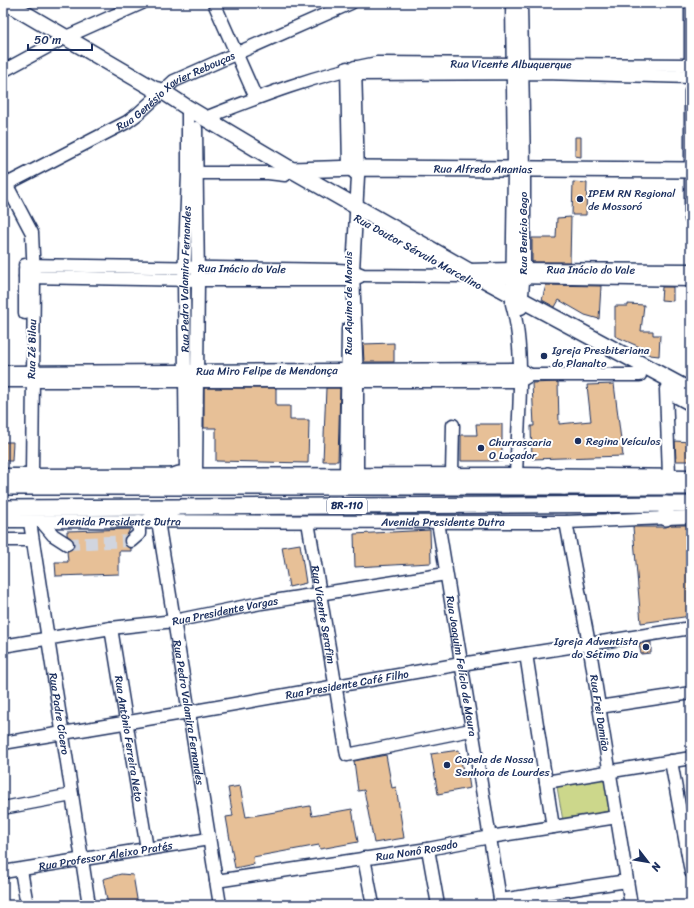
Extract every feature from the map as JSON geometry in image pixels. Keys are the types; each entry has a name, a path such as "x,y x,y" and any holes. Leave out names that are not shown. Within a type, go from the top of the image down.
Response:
{"main road":[{"name":"Rua Doutor Sérvulo Marcelino","path":"7,3 158,92 284,173 465,273 516,305 691,403"},
{"name":"Rua Alfredo Ananias","path":"284,173 355,170 691,174"},
{"name":"Rua Doutor Sérvulo Marcelino","path":"465,273 483,279 516,305 691,391"},
{"path":"142,487 187,474"},
{"path":"548,475 564,487"},
{"name":"BR-110","path":"3,487 691,487"},
{"name":"Avenida Presidente Dutra","path":"3,508 178,507 666,511 691,504"},
{"path":"149,521 178,507"}],"street":[{"path":"3,71 66,37 142,3"},
{"path":"214,3 235,54 256,98"},
{"name":"Rua Genésio Xavier Rebouças","path":"4,182 127,122 139,113 158,92 174,81 351,3"},
{"name":"Rua Benício Gago","path":"512,3 517,19"},
{"name":"Rua Benício Gago","path":"516,474 523,375 516,305 518,273 519,172 517,19 521,3"},
{"path":"691,3 691,71"},
{"name":"Rua Vicente Albuquerque","path":"194,116 333,74 351,71 413,68 691,65"},
{"name":"Rua Vicente Albuquerque","path":"517,68 691,77"},
{"name":"Rua Aquino de Morais","path":"351,71 355,170 352,275 352,474"},
{"path":"691,91 691,218"},
{"name":"Rua Pedro Valamira Fernandes","path":"191,375 185,318 184,280 193,173 194,116"},
{"path":"193,173 284,173"},
{"name":"Rua Pedro Valamira Fernandes","path":"187,474 191,375 198,318 198,267 193,173"},
{"name":"Rua Zé Bilau","path":"4,182 32,233 29,271 29,475"},
{"name":"Rua Inácio do Vale","path":"29,271 198,267 352,275"},
{"name":"Rua Inácio do Vale","path":"29,271 198,280 352,275 691,270"},
{"name":"Rua Inácio do Vale","path":"483,279 518,273 691,280"},
{"path":"185,318 198,318"},
{"name":"Rua Miro Felipe de Mendonça","path":"3,372 28,377"},
{"name":"Rua Miro Felipe de Mendonça","path":"3,381 28,377 191,375 640,375"},
{"path":"666,389 669,476"},
{"path":"452,474 453,424"},
{"path":"3,475 516,474 691,476"},
{"name":"Avenida Presidente Dutra","path":"3,521 566,522 666,511 691,517"},
{"path":"131,541 139,534 149,521"},
{"name":"Rua Pedro Valamira Fernandes","path":"149,521 174,621 220,905"},
{"path":"36,522 67,544"},
{"name":"Rua Padre Cícero","path":"36,522 32,540 90,905"},
{"name":"Rua Vicente Serafim","path":"308,522 347,755 472,730"},
{"name":"Rua Joaquim Felício de Moura","path":"438,522 501,903"},
{"name":"Rua Frei Damião","path":"566,522 589,644 631,905"},
{"path":"3,540 32,540"},
{"name":"Rua Presidente Vargas","path":"3,646 111,628 174,621 261,603 446,574"},
{"name":"Rua Antônio Ferreira Neto","path":"111,628 148,849"},
{"name":"Rua Presidente Café Filho","path":"3,743 189,712 335,685 691,628"},
{"path":"526,654 553,827"},
{"path":"599,707 691,693"},
{"path":"546,782 691,758"},
{"path":"671,761 691,872"},
{"path":"3,808 72,795"},
{"name":"Rua Nonô Rosado","path":"216,881 428,849 490,836 617,816"},
{"name":"Rua Professor Aleixo Pratés","path":"3,872 209,839"},
{"path":"428,849 438,905"},
{"path":"364,858 373,905"},
{"path":"21,870 27,905"},
{"path":"501,903 627,881"}],"green space":[{"path":"607,776 613,810 563,821 557,787"}],"building":[{"path":"575,137 581,137 581,157 575,156"},
{"name":"IPEM RN Regional de Mossoró","path":"573,182 587,183 586,215 572,215"},
{"path":"571,217 570,262 532,262 532,238 556,238 557,218"},
{"path":"546,285 601,286 599,319 585,315 559,300 555,307 542,300"},
{"path":"662,287 673,287 673,301 661,300"},
{"path":"628,304 644,305 641,331 653,331 653,335 660,335 659,356 650,355 642,350 642,348 615,336 615,306 628,306"},
{"path":"394,343 394,362 364,362 363,344"},
{"path":"558,382 559,424 591,421 587,385 614,384 623,456 532,459 531,426 534,426 532,383"},
{"path":"204,388 276,388 276,406 290,406 290,420 309,420 308,463 216,461 216,428 204,428"},
{"path":"326,388 340,388 338,461 323,461"},
{"name":"Churrascaria O Laçador","path":"476,424 502,424 502,461 461,461 461,435 477,435"},
{"path":"675,441 691,442 691,461 676,461"},
{"path":"3,442 13,442 12,461 3,461"},
{"path":"671,525 690,525 691,616 641,623 633,527 666,527"},
{"path":"130,529 124,542 126,546 131,548 131,551 119,551 119,574 56,576 55,562 68,562 67,551 73,548 74,545 73,540 67,535 67,531"},
{"path":"430,530 431,563 355,567 354,534"},
{"path":"300,544 306,583 289,587 282,547"},
{"name":"Igreja Adventista do Sétimo Dia","path":"651,642 651,653 641,654 639,644"},
{"name":"Capela de Nossa Senhora de Lourdes","path":"459,750 464,776 468,775 470,788 438,794 431,754"},
{"path":"386,755 392,788 396,787 404,838 374,843 364,790 358,791 354,761"},
{"path":"240,786 246,817 310,806 312,816 352,809 358,842 320,849 319,845 253,857 254,864 235,868 226,817 233,816 228,788"},
{"path":"121,874 133,875 138,905 108,905 103,879"}],"tunnel":[{"path":"67,544 131,541"}],"place":[{"name":"IPEM RN Regional de Mossoró","path":"580,199"},
{"name":"Igreja Presbiteriana do Planalto","path":"544,356"},
{"name":"Regina Veículos","path":"578,441"},
{"name":"Churrascaria O Laçador","path":"481,448"},
{"name":"Igreja Adventista do Sétimo Dia","path":"646,647"},
{"name":"Capela de Nossa Senhora de Lourdes","path":"447,765"}]}
